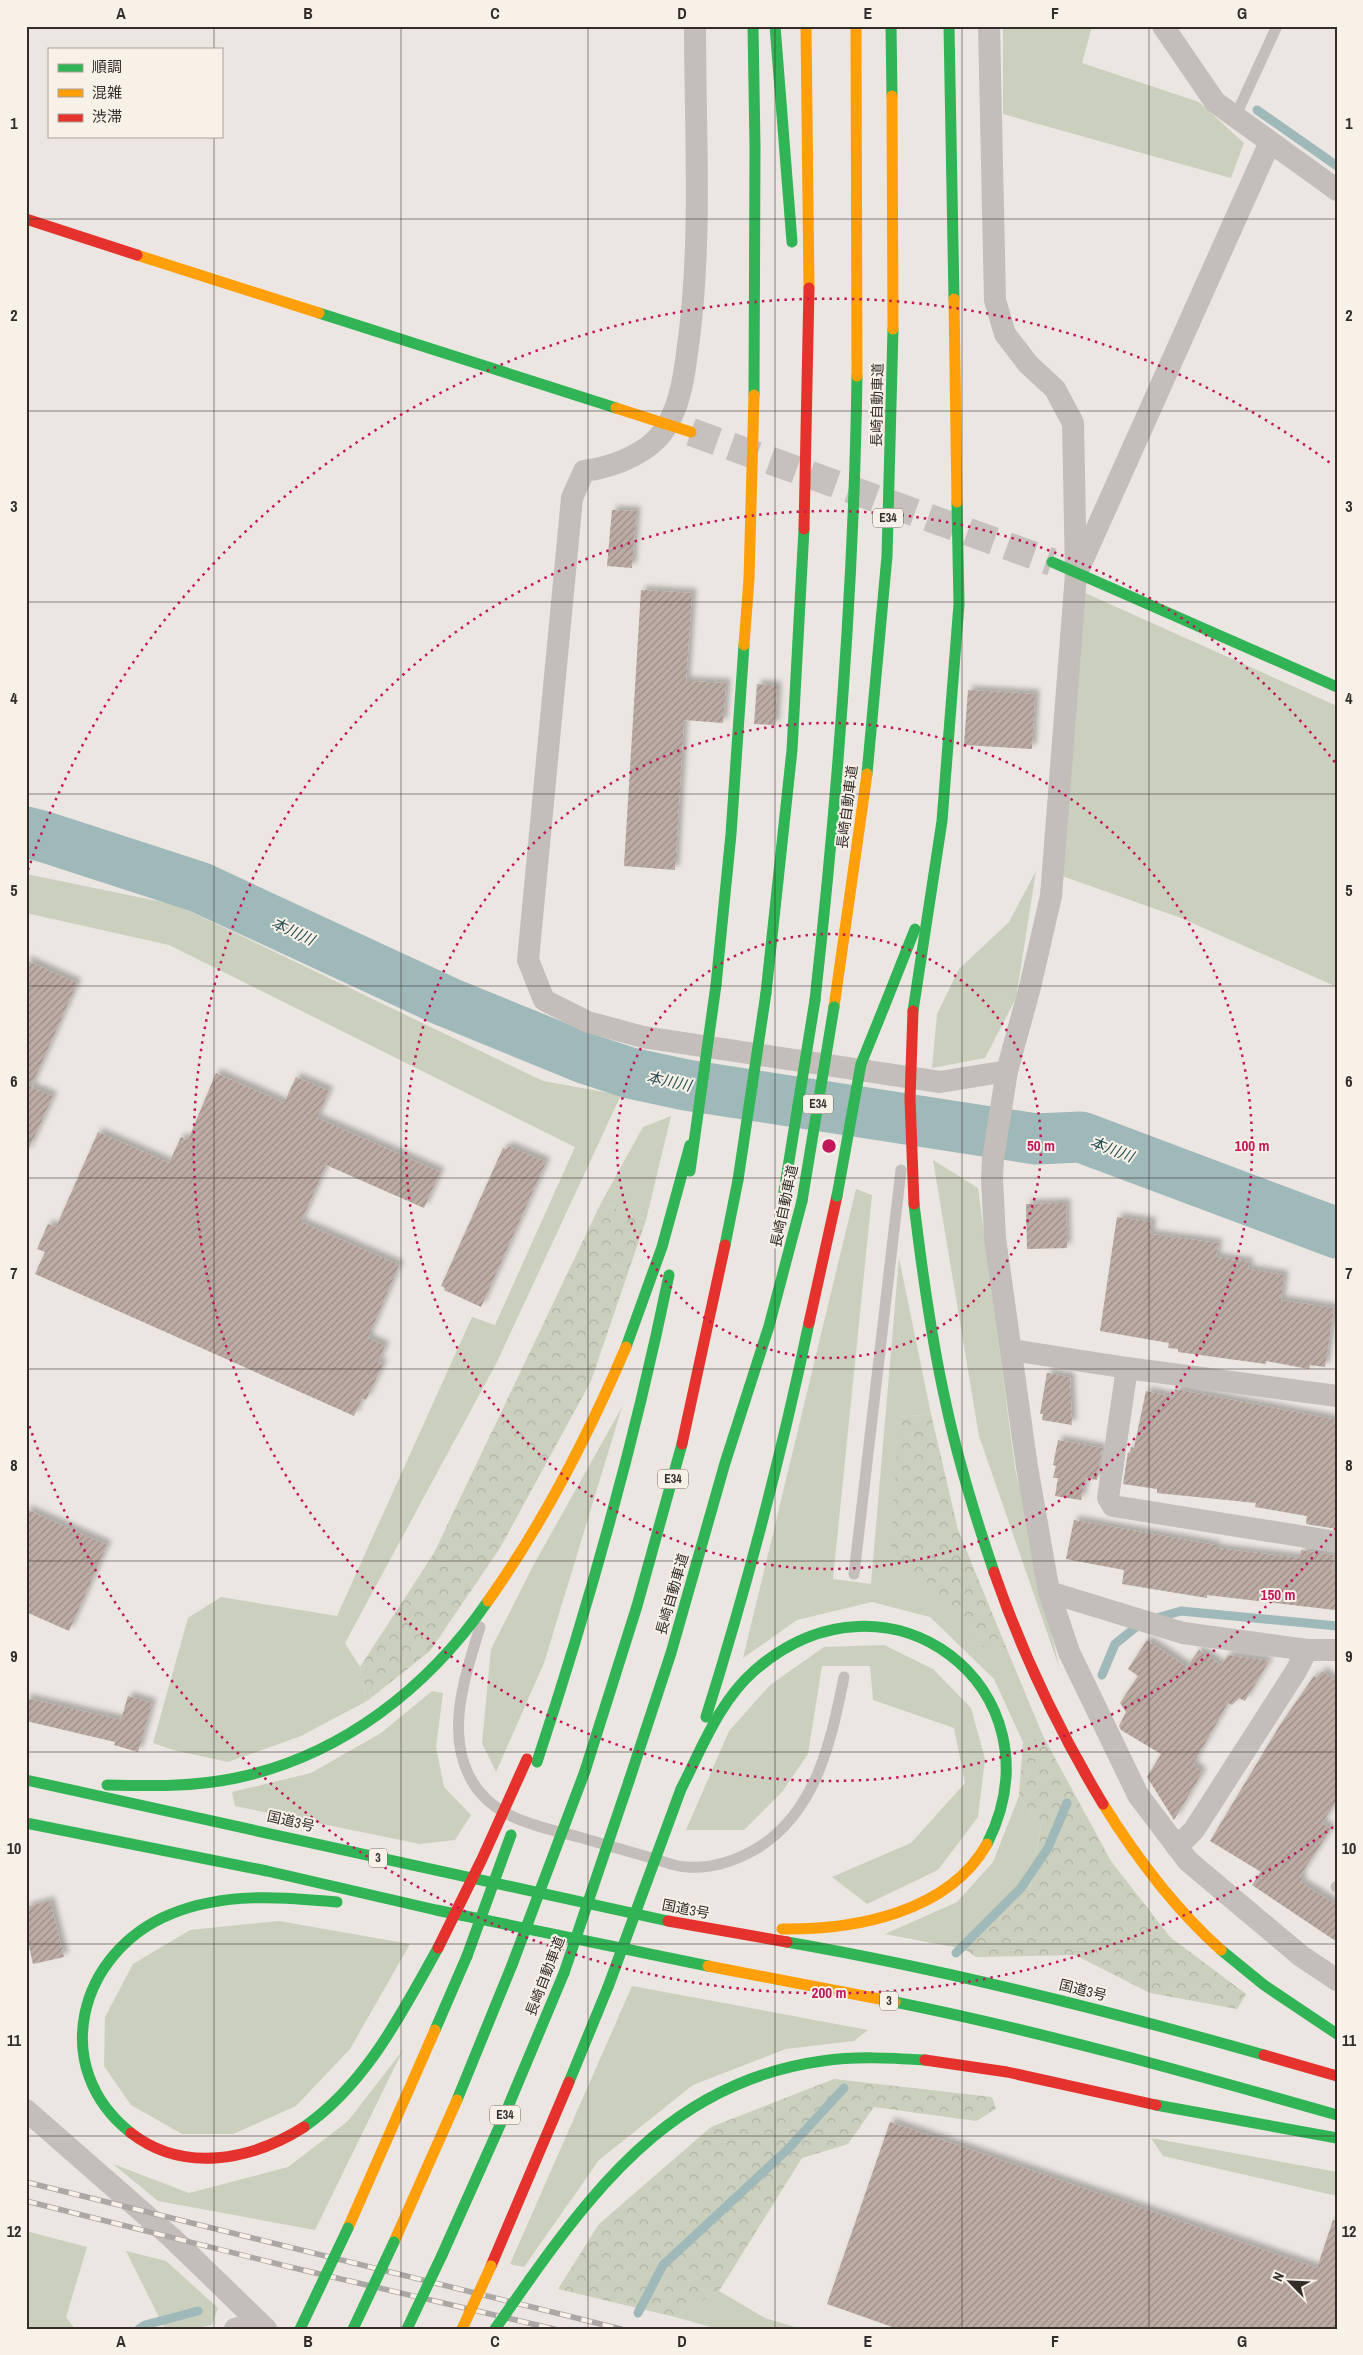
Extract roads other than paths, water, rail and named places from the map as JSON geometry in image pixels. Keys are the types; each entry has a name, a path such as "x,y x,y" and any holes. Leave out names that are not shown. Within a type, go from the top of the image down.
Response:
{"main road":[{"path":"677,1236 687,1170 701,1099 716,985 731,834 749,579 754,326 753,26"},
{"path":"775,26 793,254"},
{"name":"E34","path":"353,2329 454,2108 512,1965 585,1771 629,1639 666,1505 704,1346 738,1180 766,993 784,841 797,679 805,510 808,329 806,26"},
{"path":"782,1202 814,1000 833,842 846,671 854,510 858,342 856,26"},
{"name":"長崎自動車道","path":"406,2329 442,2255 505,2114 564,1973 671,1653 725,1463 769,1326 802,1201 850,907 873,708 883,594 890,492 893,352 890,26"},
{"path":"950,26 959,604 942,821 913,1011 910,1099 914,1204 931,1328 960,1466 982,1534 1034,1670 1062,1730 1092,1787 1124,1836 1160,1885 1198,1928 1261,1984 1337,2034"},
{"path":"26,219 691,432"},
{"path":"890,492 904,349 905,301"},
{"path":"797,303 805,510"},
{"path":"1052,562 1337,686"},
{"path":"462,2329 551,2127 608,1987 681,1790 724,1663 767,1506 837,1196 861,1064 922,910 937,856"},
{"path":"26,1776 103,1785 151,1786 195,1784 275,1768 313,1752 351,1732 388,1708 424,1678 456,1645 485,1609 542,1517 576,1456 608,1392 632,1335 654,1276 687,1170"},
{"path":"436,1910 294,1898 249,1898 195,1906 158,1919 134,1934 115,1952 100,1972 87,1997 81,2022 81,2048 86,2073 97,2098 113,2119 134,2136 155,2147 177,2155 202,2159 230,2157 260,2150 289,2136 316,2119 342,2095 368,2064 404,2008 438,1948 532,1761 586,1611 636,1422 672,1264"},
{"path":"725,1463 757,1324"},
{"path":"681,1790 714,1724 733,1694 757,1670 784,1648 812,1634 848,1625 879,1625 908,1632 935,1644 959,1661 980,1684 995,1713 1005,1745 1006,1777 1001,1811 989,1841 969,1868 942,1890 908,1907 873,1919 838,1927 794,1930 685,1925"},
{"path":"532,1761 532,1778"},
{"name":"国道3号","path":"26,1780 269,1832 445,1874 685,1925 831,1950 970,1978 1134,2018 1337,2076"},
{"path":"300,2329 405,2103 467,1956 523,1803"},
{"name":"3","path":"26,1823 267,1870 436,1910 677,1960 824,1987 965,2016 1129,2056 1337,2115"},
{"path":"495,2329 579,2210 622,2162 651,2136 714,2094 747,2079 786,2067 824,2059 863,2057 905,2058 989,2068 1205,2116 1337,2138"}],"street":[{"path":"695,26 696,286 683,389 669,424 648,447 607,468 584,471 572,498 528,960 544,1000 588,1022 643,1037 940,1082 1007,1071"},
{"path":"988,26 995,300 1005,334 1028,364 1055,389 1074,423 1076,574 1051,896 1030,987 1007,1071 993,1159 995,1238 1027,1467 1049,1592 1069,1652 1138,1795 1188,1861 1301,1956 1337,1980"},
{"path":"1163,26 1215,102 1337,190"},
{"path":"1076,574 1270,142"},
{"path":"1012,1350 1127,1368 1337,1396"},
{"path":"1127,1368 1108,1498 1114,1506 1337,1542"},
{"path":"1049,1592 1183,1633 1307,1650 1337,1650"},
{"path":"1178,1847 1194,1830 1296,1671 1307,1650"},
{"path":"26,2110 172,2238 262,2326"},
{"path":"235,2329 262,2326"}],"lane":[{"path":"1235,117 1277,26"},
{"path":"854,1574 910,1099"},
{"path":"485,1609 464,1683 458,1722 462,1754 471,1780 488,1802 510,1816 537,1826 686,1868 717,1866 746,1855 773,1839 794,1817 812,1787 826,1754 844,1677"}],"waterway":[{"path":"1257,110 1337,166"},
{"name":"本川川","path":"26,832 199,887 447,1002 584,1058 630,1073 686,1085 1036,1139 1081,1137 1337,1233"},
{"path":"1153,1619 1181,1611 1337,1626"},
{"path":"1102,1675 1115,1644 1141,1623"},
{"path":"956,1953 1021,1888 1048,1848 1067,1803"},
{"path":"638,2313 663,2265 788,2149 844,2088"},
{"path":"139,2329 145,2325 198,2311"}],"tunnel":[{"path":"691,432 1052,562"}],"railway":[{"path":"26,2182 621,2329"},
{"path":"26,2201 290,2267 554,2329"}]}
